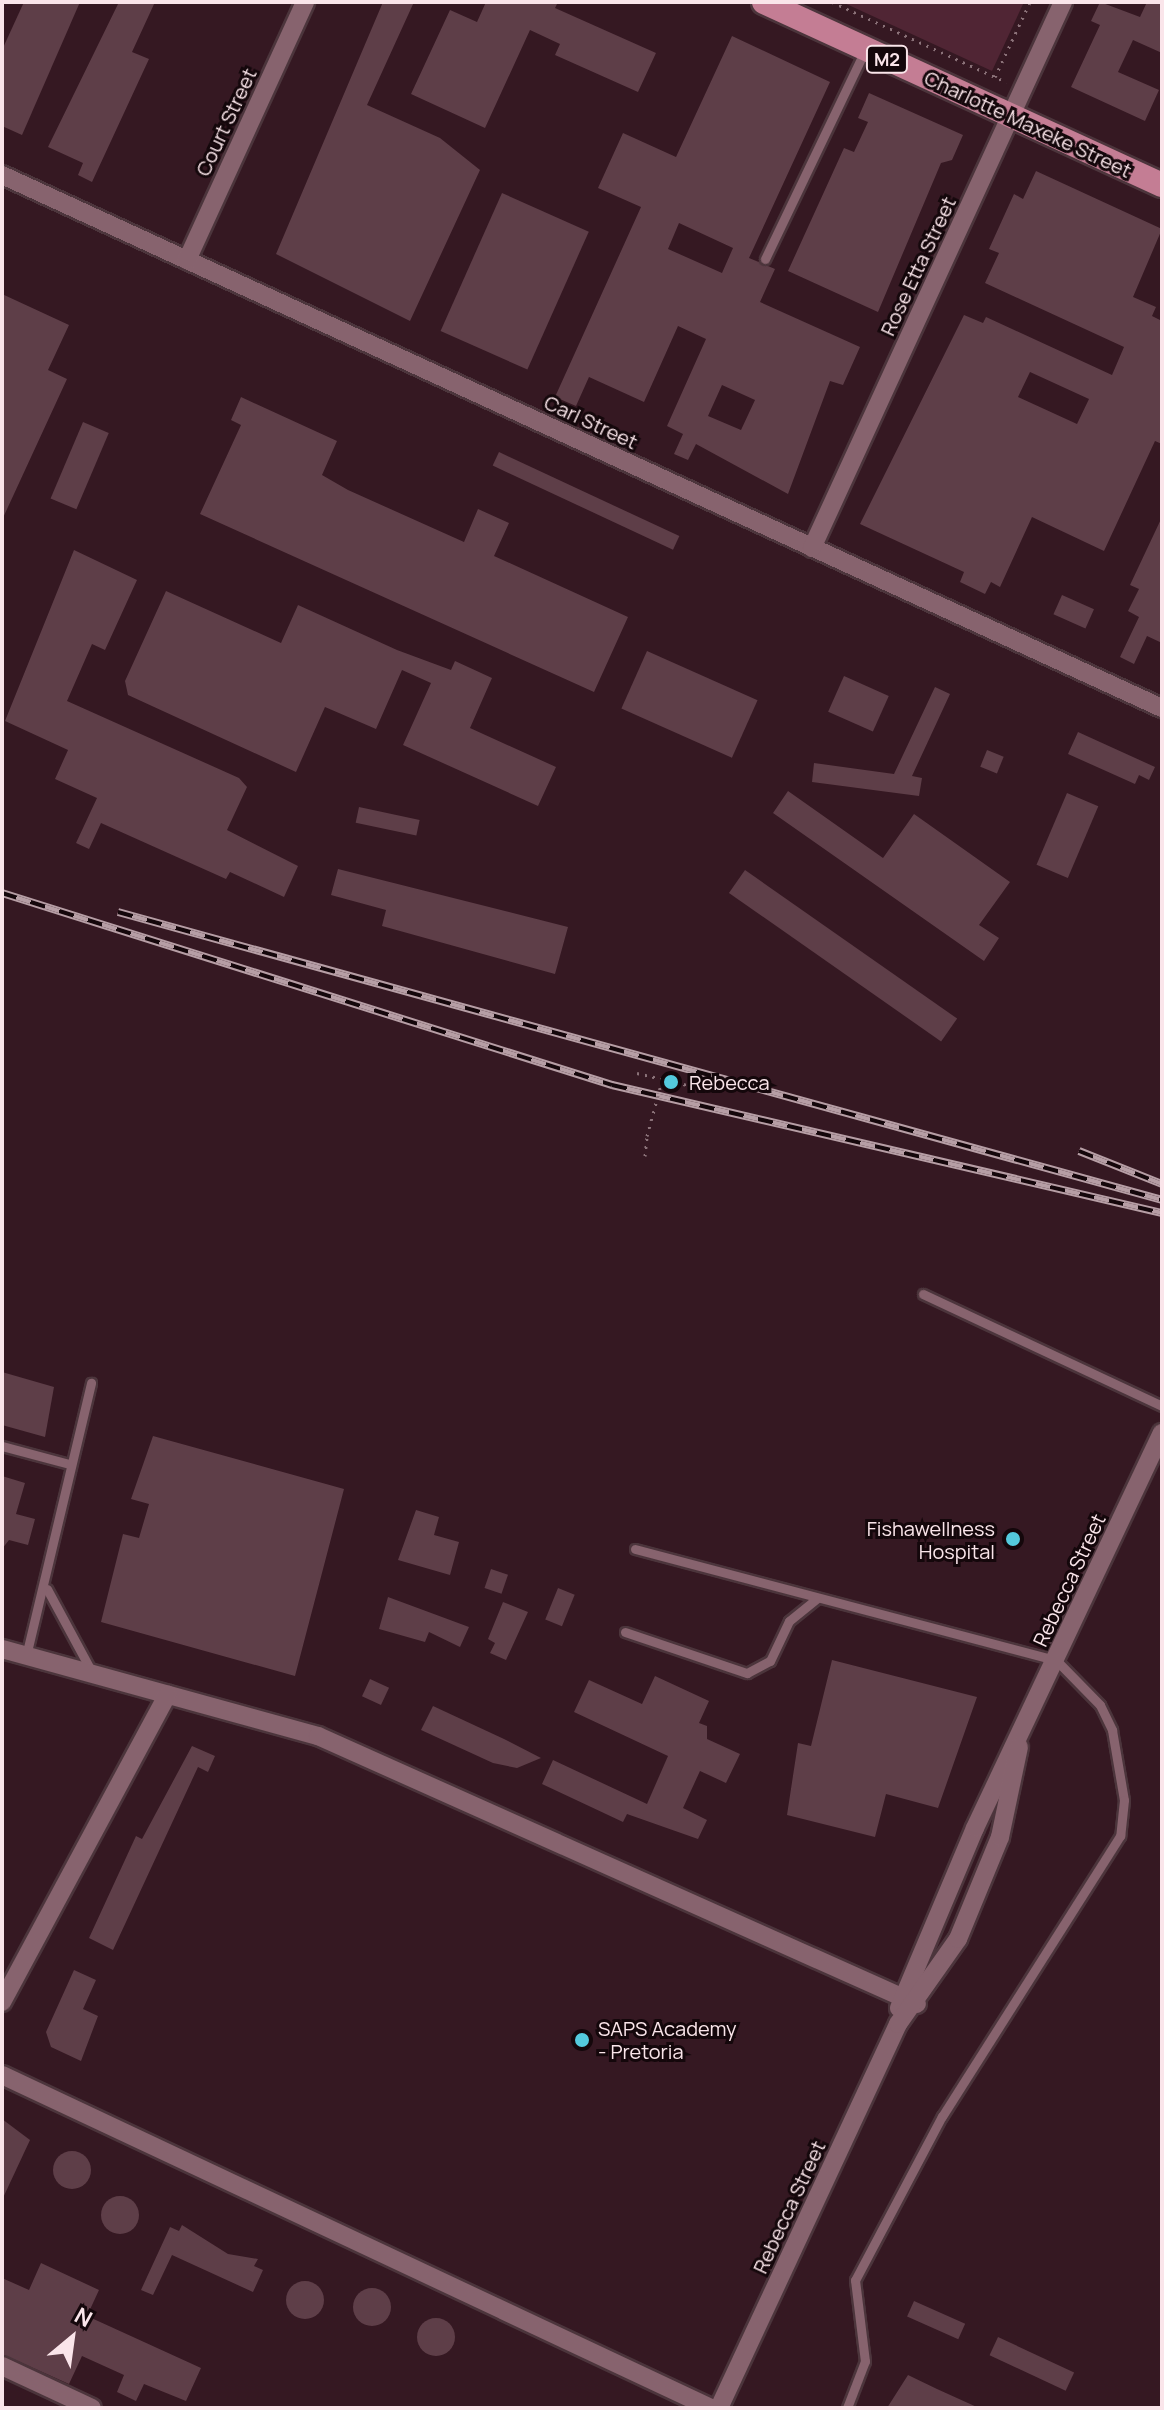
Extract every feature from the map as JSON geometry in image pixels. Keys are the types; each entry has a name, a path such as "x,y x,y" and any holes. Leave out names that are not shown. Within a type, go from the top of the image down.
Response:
{"main road":[{"name":"Charlotte Maxeke Street","path":"764,2 1162,185"}],"street":[{"name":"Court Street","path":"187,260 305,2"},
{"name":"Rose Etta Street","path":"812,548 1063,2"},
{"name":"Carl Street","path":"2,175 1162,708"},
{"name":"Rebecca Street","path":"719,2408 898,2024 1056,1660 1162,1433"},
{"path":"2,1649 328,1740 908,2001"},
{"path":"2,2002 167,1695"},
{"name":"Rebecca Street","path":"908,2001 985,1878 1019,1747"},
{"path":"2,2075 711,2408"},
{"path":"2,2366 92,2408"}],"lane":[{"path":"765,259 865,48"},
{"path":"923,1294 1162,1406"},
{"path":"25,1656 47,1589 69,1464 91,1383"},
{"path":"2,1446 69,1464"},
{"path":"635,1549 1056,1660 1100,1705 1112,1730 1125,1819 942,2116 855,2280 865,2361 847,2408"},
{"path":"47,1589 93,1675"},
{"path":"625,1632 747,1673 770,1661 789,1621 817,1598"}],"path":[{"path":"832,2 1023,90"},
{"path":"995,77 1030,2"},
{"path":"637,1073 691,1086"},
{"path":"645,1156 647,1136 663,1077"}],"shaded area":[{"path":"842,2 1024,2 992,71"}],"building":[{"path":"24,2 80,2 22,135 2,126 2,50"},
{"path":"119,2 155,2 132,52 149,59 92,182 78,175 83,163 48,147"},
{"path":"383,2 414,2 367,105 440,138 480,170 410,321 276,254"},
{"path":"486,2 558,2 555,8 656,53 638,92 555,55 560,44 530,30 485,128 411,94 450,10 477,22"},
{"path":"1100,2 1140,17 1147,2 1162,2 1162,53 1133,40 1118,72 1159,90 1145,121 1071,87 1100,25 1091,21"},
{"path":"732,36 830,82 749,258 775,269 760,302 860,347 843,385 830,381 788,494 696,444 688,460 674,454 683,434 667,426 706,339 678,326 644,402 589,377 576,406 555,397 641,207 598,188 623,133 676,157","holes":["679,223 733,248 722,273 668,249","722,385 755,400 741,430 708,416"]},
{"path":"869,93 963,135 952,160 941,163 878,312 788,271 844,148 854,152 868,122 858,118"},
{"path":"1036,171 1162,229 1133,297 1156,307 1152,316 1162,321 1162,444 1155,441 1104,551 1032,517 1000,587 991,582 985,594 960,582 964,572 860,524 964,315 983,323 986,317 1112,375 1124,347 985,283 999,253 989,249 1014,194 1023,199","holes":["1030,372 1089,399 1077,424 1018,397"]},
{"path":"502,193 589,232 527,370 441,331"},
{"path":"2,294 69,325 48,370 67,379 2,520"},
{"path":"241,397 337,441 322,475 348,490 464,542 478,509 509,523 494,556 628,617 594,692 200,514 241,425 231,420"},
{"path":"83,422 109,433 76,509 51,498"},
{"path":"499,452 679,536 673,550 493,466"},
{"path":"1162,517 1162,643 1147,636 1134,664 1120,657 1139,617 1128,611 1139,589 1130,585"},
{"path":"74,550 137,580 105,650 92,644 67,701 239,778 247,787 227,830 298,866 284,897 230,872 226,879 101,823 89,849 76,843 97,798 55,779 68,750 5,721"},
{"path":"166,591 281,643 298,605 397,650 451,670 455,661 492,678 470,728 556,767 538,806 403,745 431,683 402,670 376,729 325,707 296,772 128,695 125,681"},
{"path":"1062,595 1094,609 1085,628 1053,614"},
{"path":"647,651 758,700 732,758 621,709"},
{"path":"844,676 889,696 873,732 828,712"},
{"path":"935,687 950,694 912,776 922,778 919,796 812,782 814,763 894,774"},
{"path":"1078,732 1155,767 1149,780 1139,775 1135,784 1068,754"},
{"path":"987,750 1004,757 997,773 980,767"},
{"path":"788,791 883,858 914,814 1010,882 979,925 999,938 984,961 773,813"},
{"path":"1067,793 1098,806 1068,878 1037,865"},
{"path":"359,807 420,820 416,836 356,823"},
{"path":"338,869 568,927 555,974 382,926 386,910 331,895"},
{"path":"745,870 957,1019 941,1041 729,893"},
{"path":"2,1372 54,1387 45,1437 2,1425"},
{"path":"153,1436 344,1489 295,1676 101,1622 123,1534 139,1538 149,1504 131,1499"},
{"path":"2,1476 25,1483 16,1514 35,1519 28,1545 9,1540 2,1549"},
{"path":"416,1510 439,1517 434,1535 459,1542 450,1575 398,1560"},
{"path":"491,1569 508,1575 502,1594 484,1588"},
{"path":"558,1588 575,1595 562,1626 545,1620"},
{"path":"388,1597 469,1627 460,1647 429,1632 425,1642 379,1629"},
{"path":"503,1602 528,1612 506,1660 490,1653 495,1643 488,1639"},
{"path":"832,1660 977,1697 938,1808 886,1794 875,1837 787,1815 798,1743 811,1746"},
{"path":"655,1676 709,1701 699,1723 707,1726 707,1739 740,1754 726,1783 700,1771 683,1808 707,1820 698,1839 627,1814 623,1822 542,1784 553,1760 647,1804 668,1756 574,1712 589,1680 642,1704"},
{"path":"370,1679 389,1688 381,1705 362,1696"},
{"path":"433,1706 541,1758 517,1768 493,1763 421,1730"},
{"path":"192,1746 215,1756 208,1772 198,1767 113,1950 89,1938 136,1836 142,1839"},
{"path":"74,1970 96,1980 83,2009 98,2016 81,2061 51,2047 46,2032"},
{"path":"2,2119 30,2140 2,2200"},
{"path":"72,2151 85,2157 91,2170 85,2183 72,2189 59,2183 53,2170 59,2157"},
{"path":"120,2196 133,2202 139,2215 133,2228 120,2234 107,2228 101,2215 107,2202"},
{"path":"182,2225 228,2254 258,2259 254,2266 263,2270 253,2292 172,2255 153,2295 141,2290 170,2227 179,2231"},
{"path":"41,2263 99,2290 87,2316 201,2368 186,2401 144,2384 136,2401 117,2392 124,2375 82,2356 69,2384 2,2354 2,2278 29,2290"},
{"path":"305,2281 318,2287 324,2300 318,2313 305,2319 292,2313 286,2300 292,2287"},
{"path":"372,2288 385,2294 391,2307 385,2320 372,2326 359,2320 353,2307 359,2294"},
{"path":"914,2301 965,2324 958,2339 907,2317"},
{"path":"436,2318 449,2324 455,2337 449,2350 436,2356 423,2350 417,2337 423,2324"},
{"path":"998,2337 1074,2372 1066,2391 990,2355"},
{"path":"908,2375 937,2389 979,2408 887,2408"}],"railway":[{"path":"2,893 612,1085 1162,1213"},
{"path":"118,912 1162,1200"},
{"path":"1079,1151 1162,1184"}],"place":[{"name":"Rebecca","path":"671,1082"},
{"name":"Fishawellness Hospital","path":"1013,1539"},
{"name":"SAPS Academy - Pretoria","path":"582,2040"}]}
